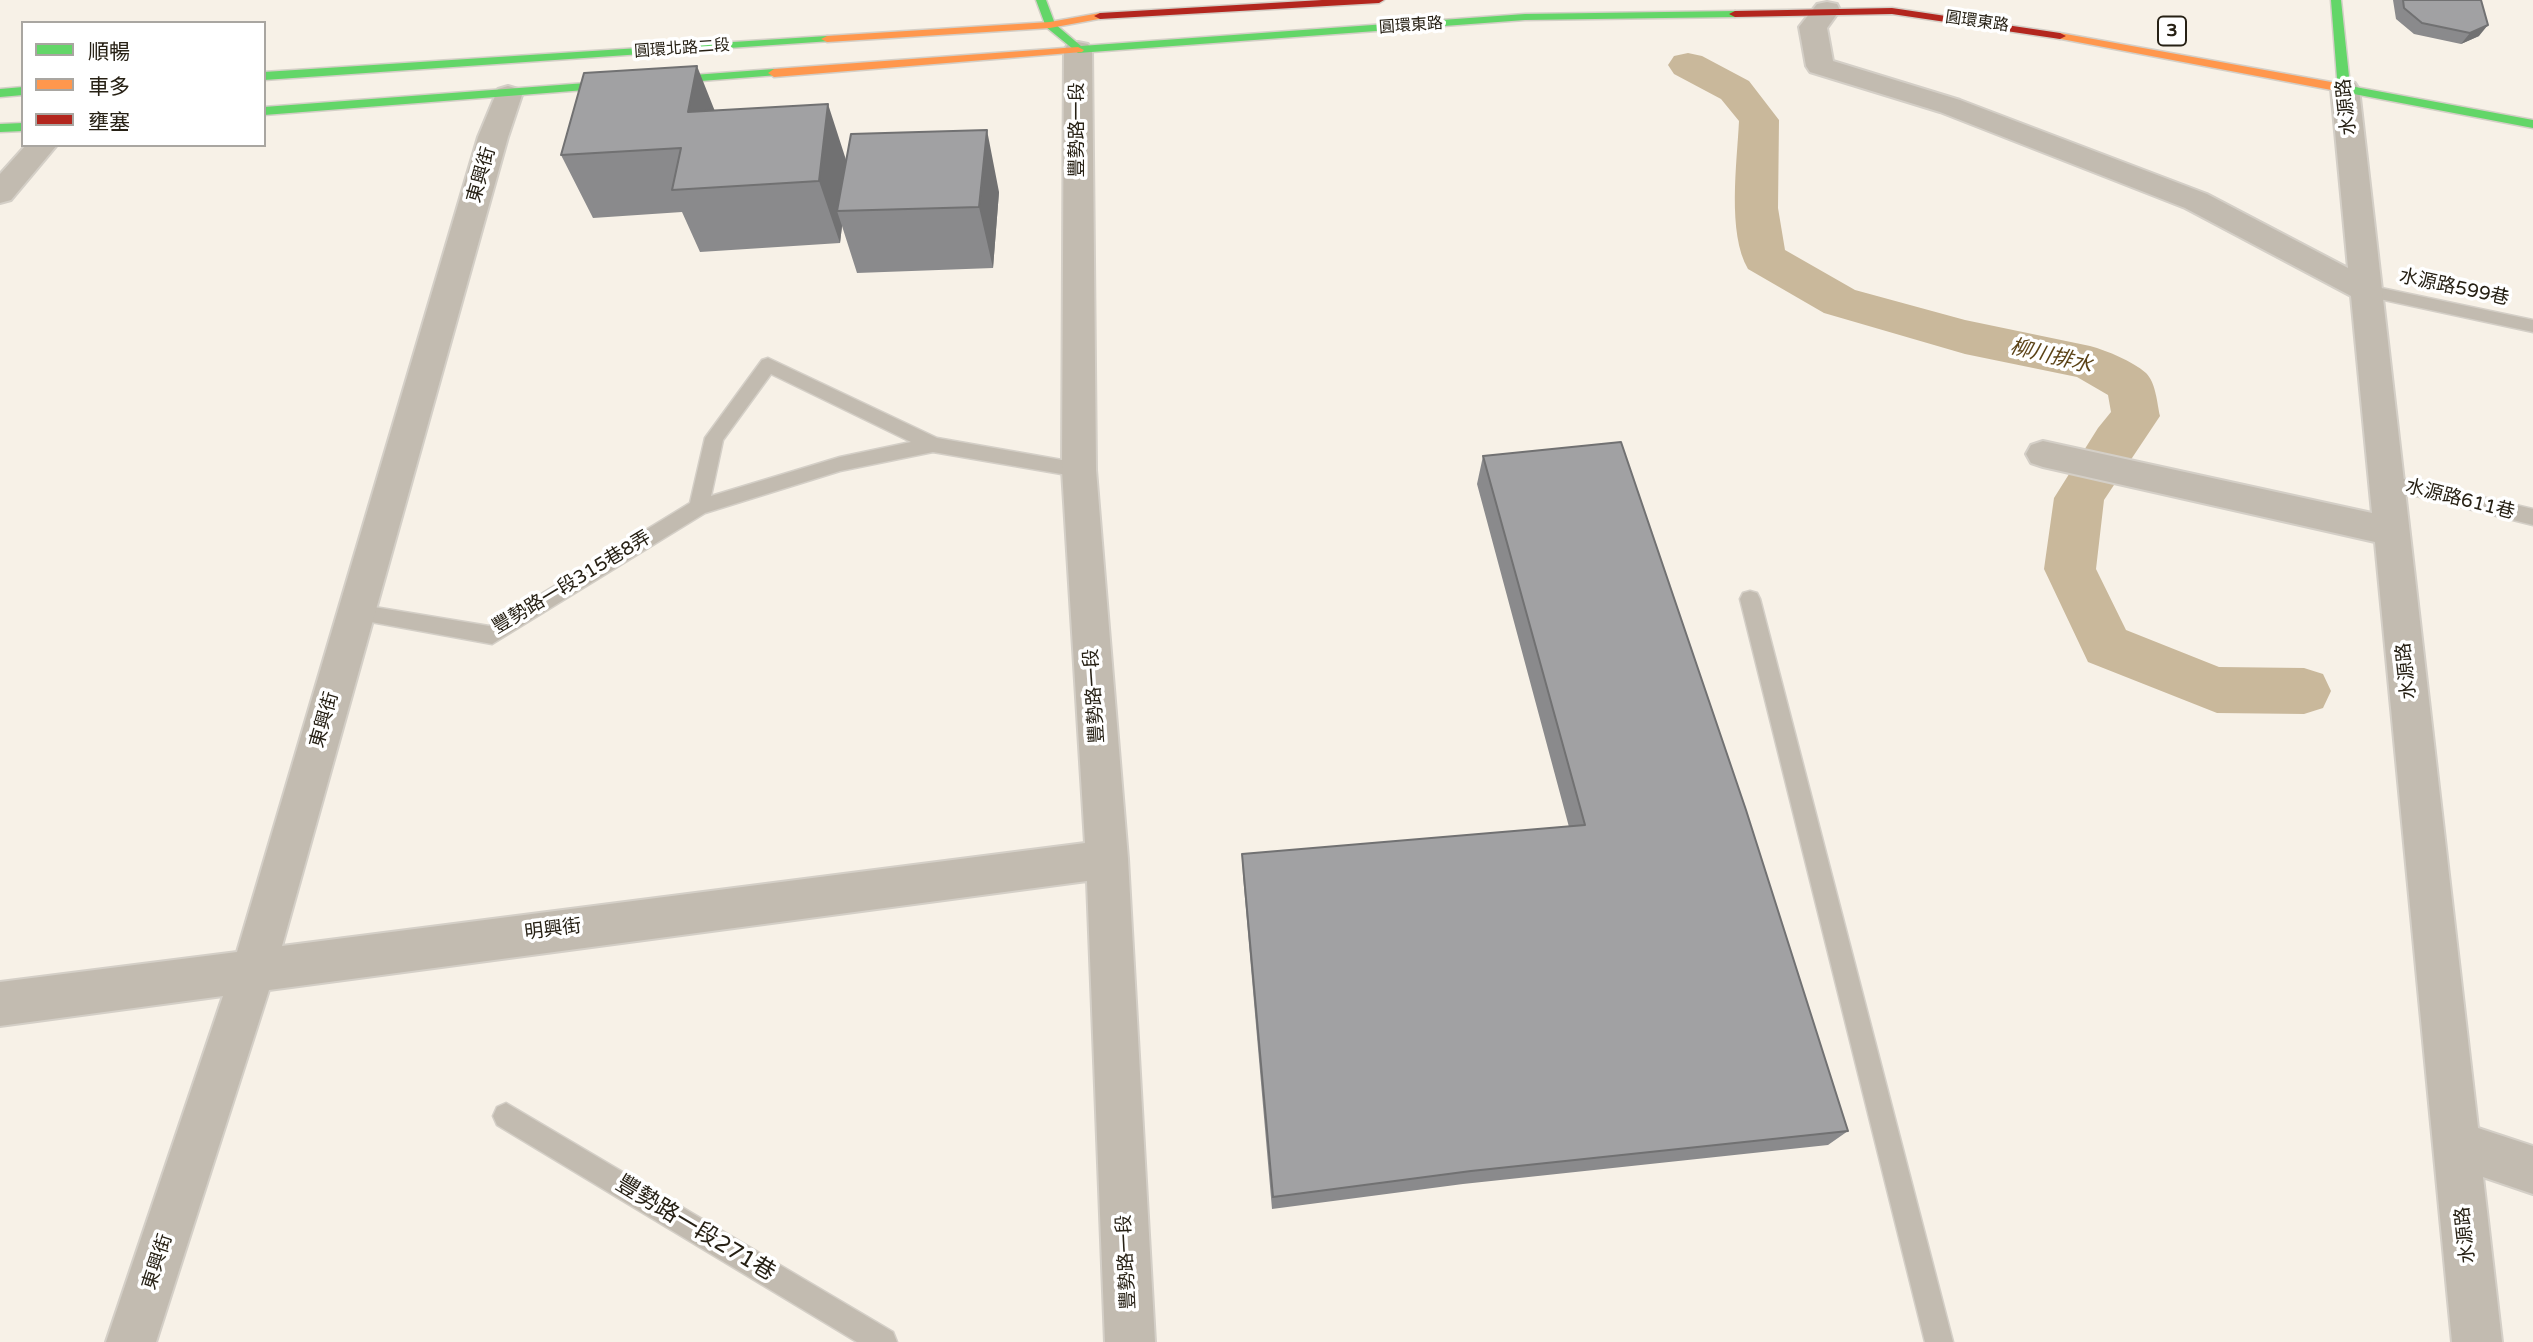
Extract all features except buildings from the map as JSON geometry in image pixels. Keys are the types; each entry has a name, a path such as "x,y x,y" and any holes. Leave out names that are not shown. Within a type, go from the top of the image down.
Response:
{"main road":[{"path":"1041,0 1050,25 1078,50 1099,8"},
{"name":"圓環東路","path":"1099,8 1379,0"},
{"name":"水源路","path":"2336,0 2343,70"},
{"name":"圓環北路二段","path":"266,76 1050,25 1099,8"},
{"name":"圓環東路","path":"1078,50 1525,17 1892,11 2343,70 2533,124"},
{"name":"圓環北路二段","path":"266,111 508,95 1078,50"},
{"path":"0,93 21,91"},
{"path":"0,128 21,127"}],"street":[{"path":"1826,10 1814,27 1820,66 1950,106 2196,201 2367,291"},
{"name":"豐勢路一段","path":"1078,50 1079,470 1107,859 1130,1342"},
{"name":"水源路","path":"2343,70 2477,1342"},
{"name":"東興街","path":"131,1342 254,969 508,95"},
{"path":"0,193 41,147"},
{"path":"2043,454 2392,532"},
{"name":"明興街","path":"0,1004 1107,859"},
{"path":"2456,1144 2533,1171"}],"lane":[{"name":"水源路599巷","path":"2367,291 2533,326"},
{"name":"豐勢路一段315巷8弄","path":"699,507 714,438 768,365 933,444 1079,470"},
{"name":"豐勢路一段315巷8弄","path":"356,612 492,635 699,507 840,464 933,444"},
{"name":"水源路611巷","path":"2387,482 2533,517"},
{"path":"1750,598 1939,1342"},
{"name":"豐勢路一段271巷","path":"506,1116 883,1342"}],"waterway":[{"name":"柳川排水","path":"1688,65 1735,90 1759,120 1757,208 1764,258 1840,302 1965,337 2090,363 2130,386 2136,416 2115,441 2079,498 2070,569 2107,646 2217,690 2304,691"}],"traffic: fast":[{"path":"1041,0 1050,25 1078,50"},
{"path":"2336,0 2345,89"},
{"path":"1078,50 1525,17 1735,14"},
{"path":"266,76 827,39"},
{"path":"266,111 774,73"},
{"path":"2342,88 2533,124"},
{"path":"0,93 21,91"},
{"path":"0,128 21,127"}],"traffic: slow":[{"path":"827,39 1050,25 1100,16"},
{"path":"2060,36 2342,88"},
{"path":"774,73 1078,50"}],"traffic: jam":[{"path":"1100,16 1379,0"},
{"path":"1735,14 1892,11 2060,36"}]}
